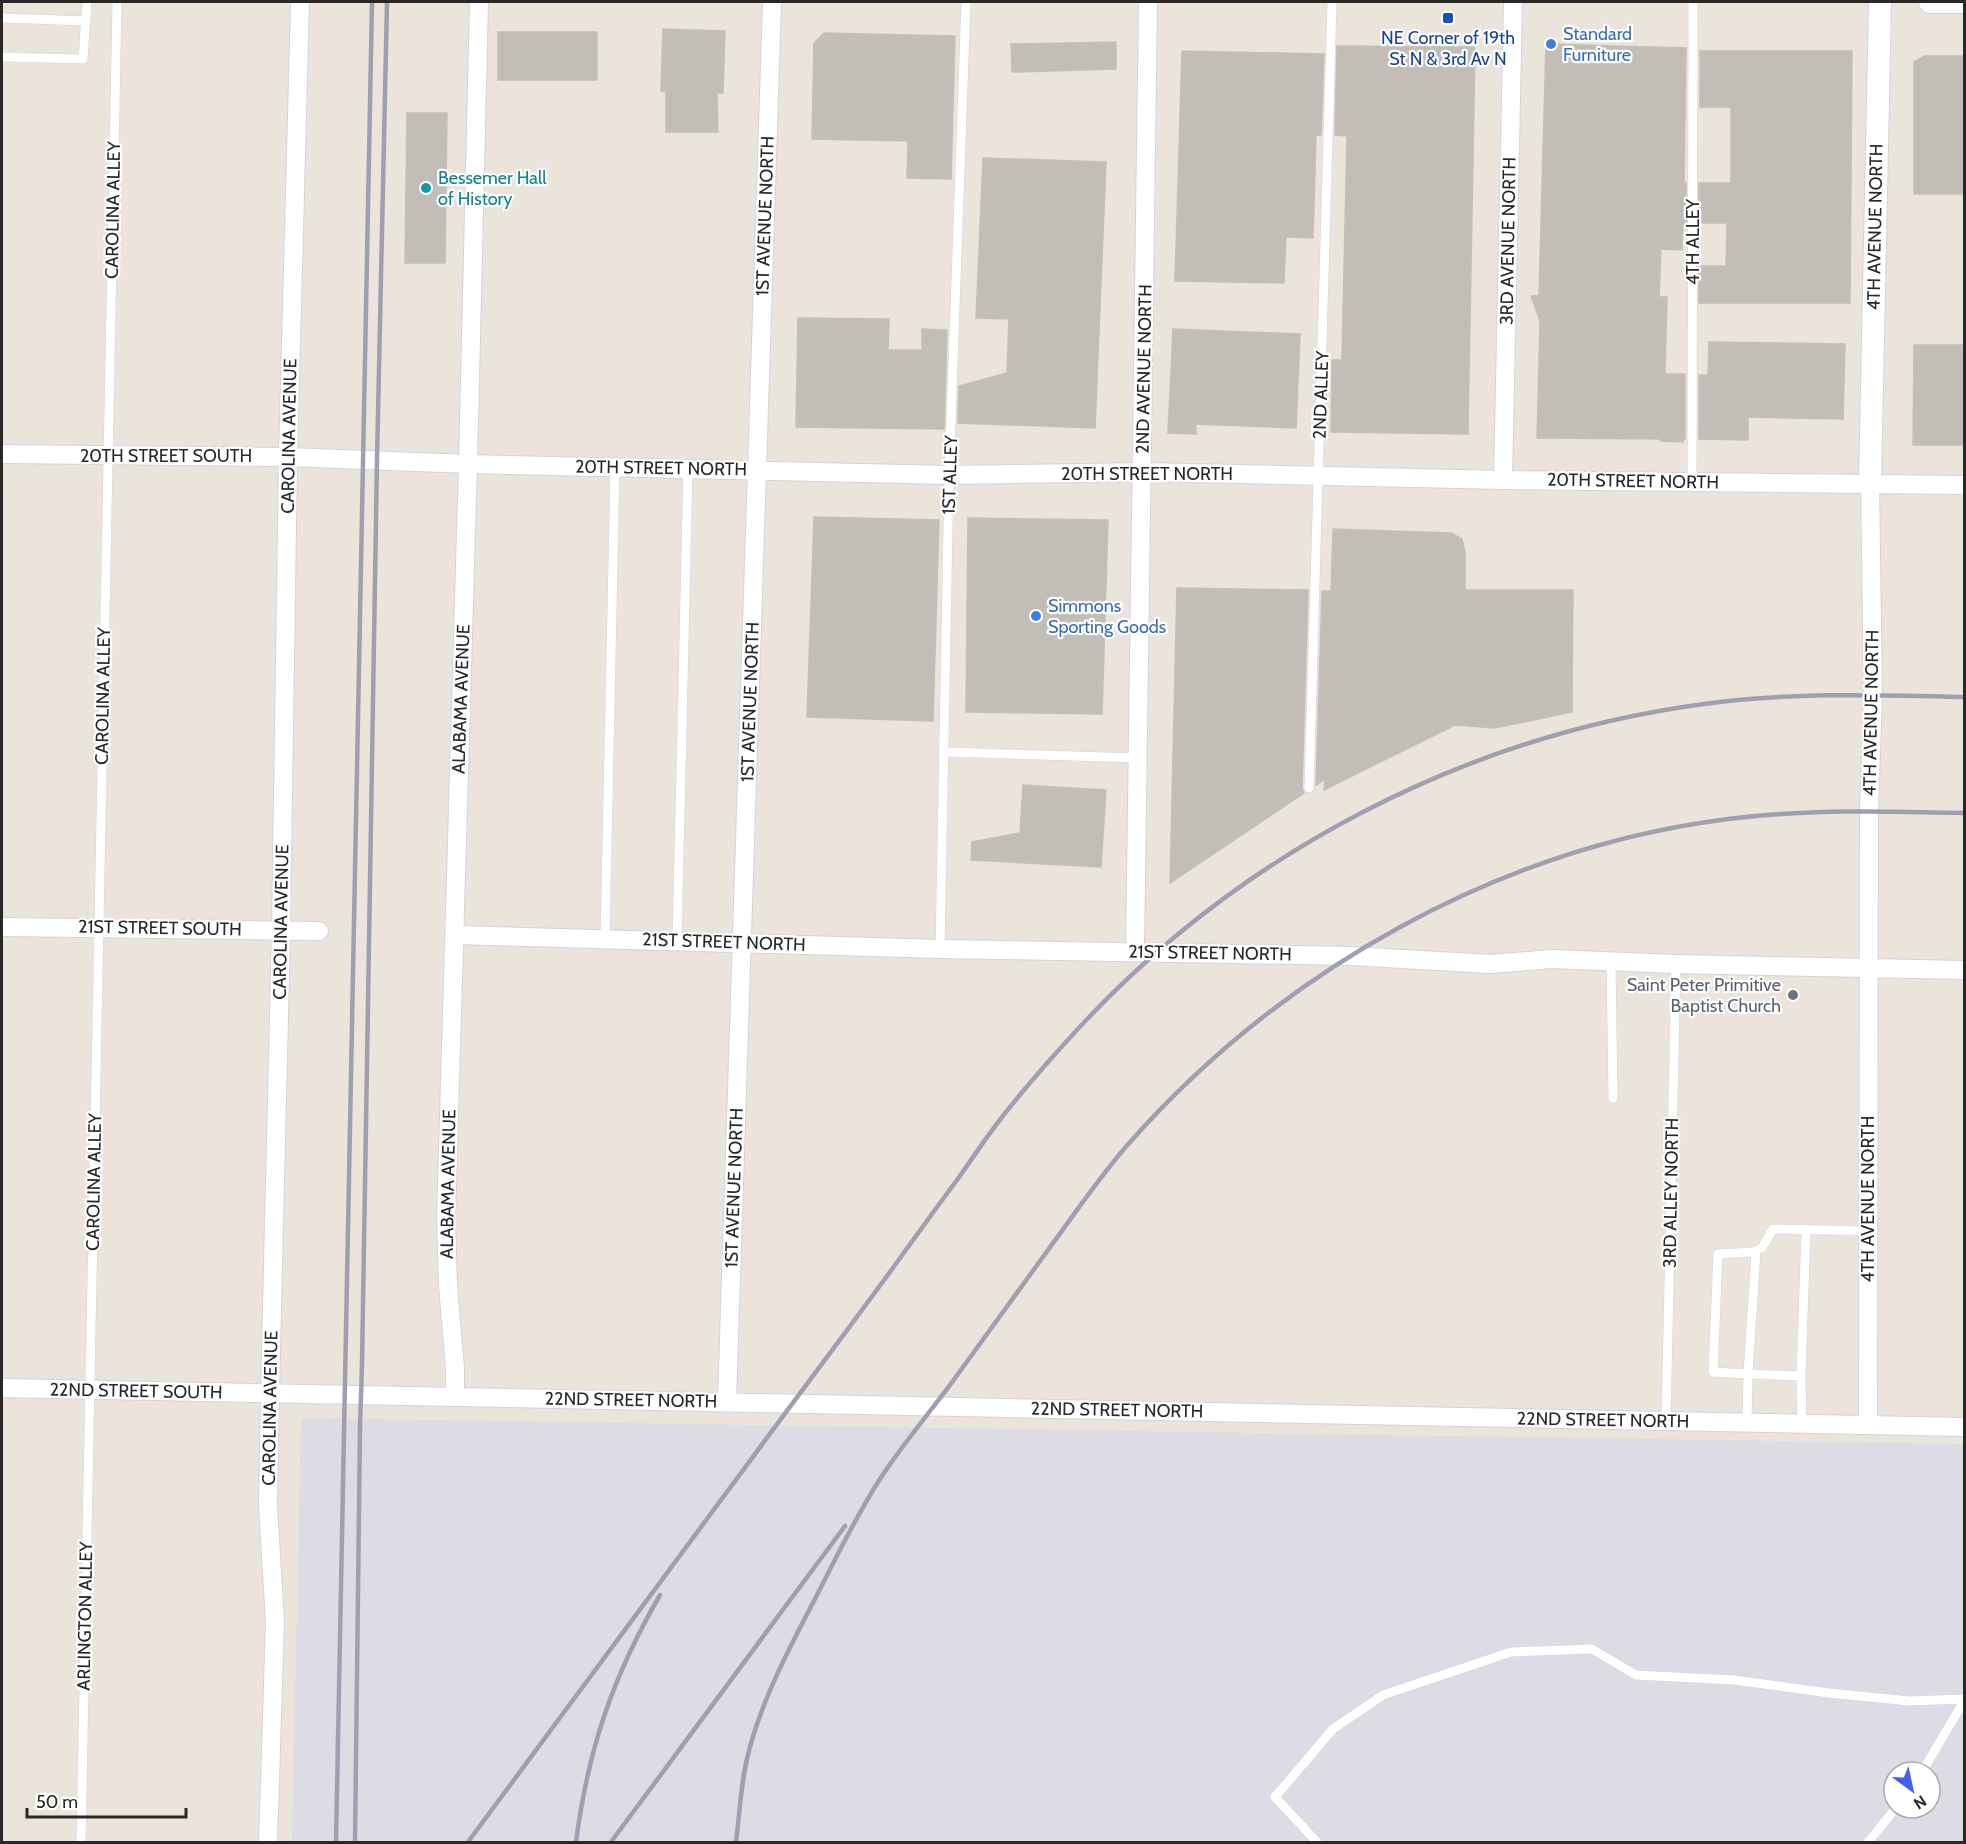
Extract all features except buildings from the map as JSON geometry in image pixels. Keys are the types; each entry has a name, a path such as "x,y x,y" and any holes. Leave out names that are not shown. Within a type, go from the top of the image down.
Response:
{"street":[{"name":"CAROLINA AVENUE","path":"268,1842 275,1623 268,1506 281,930 288,457 300,2"},
{"name":"ALABAMA AVENUE","path":"455,1395 446,1219 468,464 478,2"},
{"name":"1ST AVENUE NORTH","path":"727,1402 772,2"},
{"name":"2ND AVENUE NORTH","path":"1135,952 1149,2"},
{"name":"3RD AVENUE NORTH","path":"1503,480 1513,2"},
{"name":"4TH AVENUE NORTH","path":"1868,1425 1869,811 1873,695 1870,483 1880,2"},
{"path":"1930,2 1965,2"},
{"name":"20TH STREET SOUTH","path":"2,454 330,459"},
{"name":"20TH STREET NORTH","path":"330,459 949,475 1143,472 1503,480 1965,485"},
{"name":"21ST STREET SOUTH","path":"2,927 319,931"},
{"name":"21ST STREET NORTH","path":"455,935 940,949 1351,956 1490,964 1552,959 1965,970"},
{"name":"22ND STREET SOUTH","path":"2,1388 270,1393"},
{"name":"22ND STREET NORTH","path":"270,1393 1965,1427"}],"lane":[{"path":"2,57 82,59 87,2"},
{"name":"CAROLINA ALLEY","path":"90,1390 117,2"},
{"name":"1ST ALLEY","path":"940,949 949,475 966,2"},
{"name":"2ND ALLEY","path":"1309,788 1332,2"},
{"name":"4TH ALLEY","path":"1692,482 1693,2"},
{"path":"2,18 86,21"},
{"path":"605,939 615,467"},
{"path":"677,941 688,468"},
{"path":"944,752 1138,758"},
{"path":"1611,962 1613,1098"},
{"name":"3RD ALLEY NORTH","path":"1666,1421 1676,964"},
{"path":"1800,1376 1713,1372 1718,1254 1756,1251 1762,1248 1773,1229 1868,1231"},
{"path":"1802,1424 1800,1376 1806,1230"},
{"path":"1747,1422 1756,1251"},
{"name":"ARLINGTON ALLEY","path":"81,1842 90,1390"},
{"path":"1317,1842 1275,1797 1333,1729 1383,1695 1510,1652 1592,1649 1636,1675 1734,1680 1909,1701 1965,1700"},
{"path":"1929,1760 1965,1700"},
{"path":"1868,1842 1886,1820"}],"shaded area":[{"path":"301,1418 1964,1444 1964,1842 292,1842"}],"railway":[{"path":"336,1842 372,2"},
{"path":"355,1842 360,1427 387,2"},
{"path":"468,1842 1003,1116 1076,1031 1140,967 1210,909 1283,858 1362,813 1443,775 1528,744 1615,720 1736,700 1834,695 1964,697"},
{"path":"736,1842 745,1771 763,1708 798,1632 880,1479 1121,1152 1191,1079 1256,1023 1326,972 1401,927 1479,889 1559,858 1643,834 1728,819 1817,812 1964,813"},
{"path":"611,1842 845,1526"},
{"path":"576,1842 595,1744 605,1714 629,1655 660,1595"}],"place":[{"name":"NE Corner of 19th St N & 3rd Av N","path":"1448,18"},
{"name":"Standard Furniture","path":"1551,44"},
{"name":"Bessemer Hall of History","path":"426,188"},
{"name":"Simmons Sporting Goods","path":"1036,616"},
{"name":"Saint Peter Primitive Baptist Church","path":"1793,995"}]}
